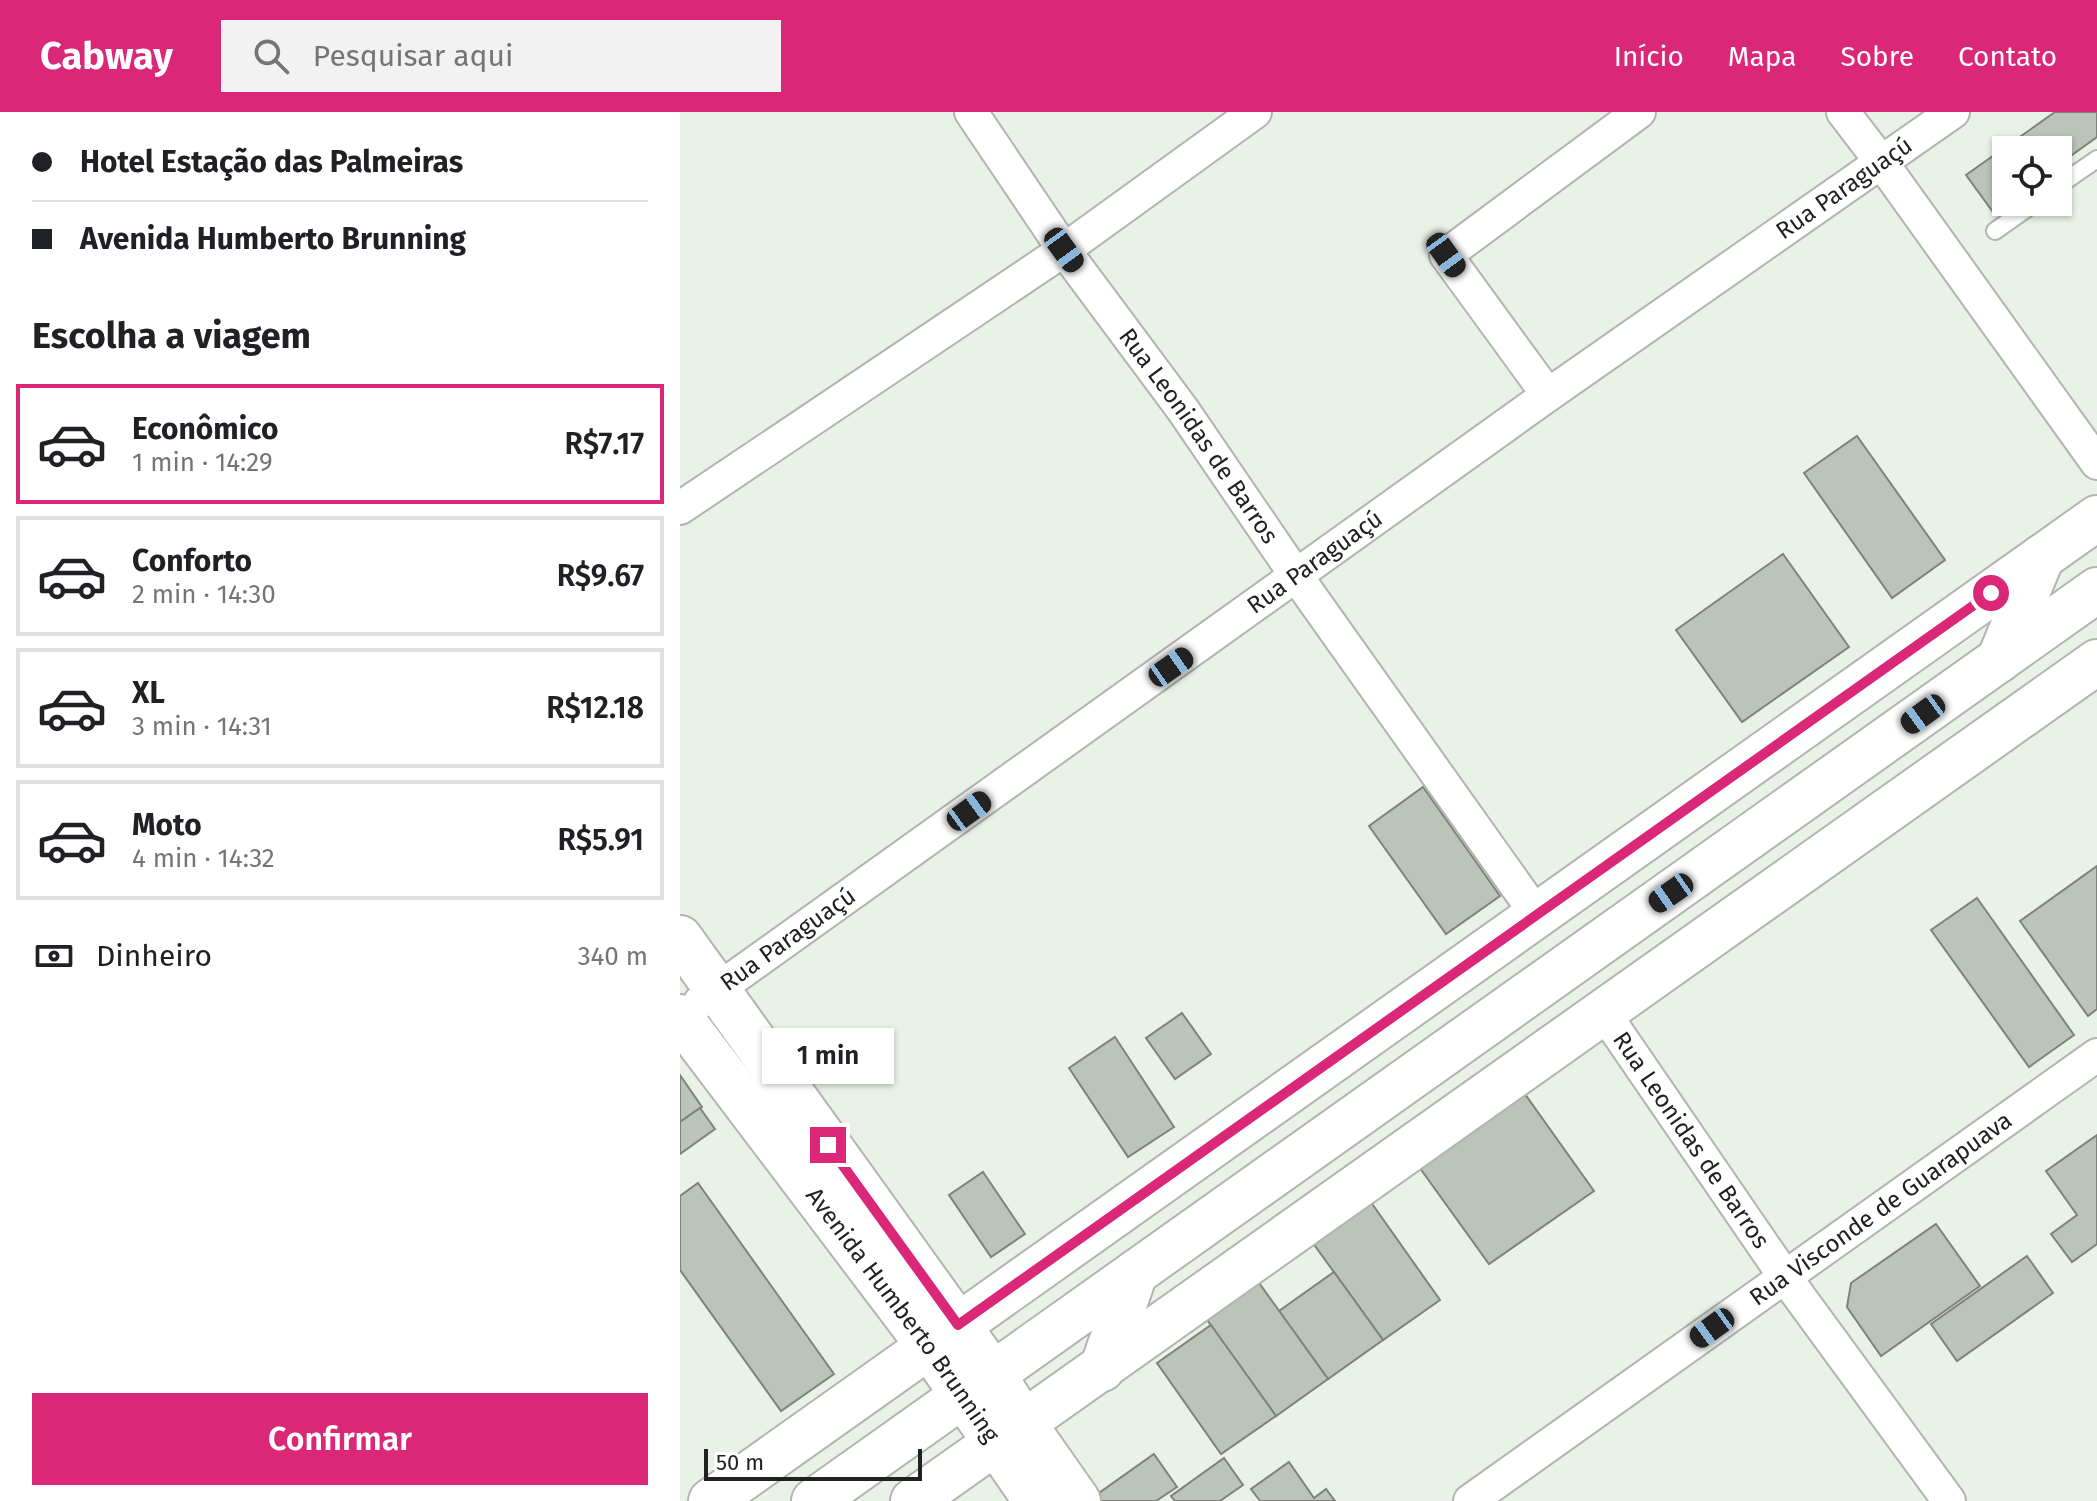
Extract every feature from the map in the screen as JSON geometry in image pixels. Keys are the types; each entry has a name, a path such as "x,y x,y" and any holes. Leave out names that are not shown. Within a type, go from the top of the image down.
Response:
{"street":[{"name":"Rua Leonidas de Barros","path":"971,112 1064,250 1183,410 1297,577 1537,915"},
{"path":"680,508 1064,250 1255,112"},
{"path":"1548,395 1446,255 1639,112"},
{"path":"1843,112 2097,463"},
{"name":"Rua Paraguaçú","path":"680,1016 1548,395 1953,112"},
{"path":"711,1501 2097,518"},
{"path":"1999,660 2042,557"},
{"path":"814,1501 2097,590"},
{"path":"913,1501 2097,662"},
{"name":"Avenida Humberto Brunning","path":"680,938 1010,1434 1036,1501"},
{"name":"Rua Leonidas de Barros","path":"1604,1013 1785,1277 1949,1501"},
{"name":"Avenida Humberto Brunning","path":"680,1016 943,1335"},
{"name":"Rua Visconde de Guarapuava","path":"1470,1501 2097,1055"},
{"path":"1102,1369 1135,1273"},
{"name":"Avenida Humberto Brunning","path":"1010,1434 1078,1501"}],"lane":[{"path":"2072,176 2097,159"},
{"path":"1995,231 2016,216"}],"building":[{"path":"2055,112 2097,112 2097,137 2072,155 2072,136 2021,136"},
{"path":"1992,157 1992,211 1966,175"},
{"path":"1857,436 1945,560 1892,598 1804,473"},
{"path":"1783,554 1849,647 1742,722 1676,630"},
{"path":"1423,787 1500,896 1446,934 1369,826"},
{"path":"2097,866 2097,1009 2088,1016 2020,921"},
{"path":"1977,898 2074,1035 2029,1067 1931,930"},
{"path":"1182,1013 1211,1054 1175,1079 1146,1038"},
{"path":"1115,1037 1174,1127 1128,1157 1069,1068"},
{"path":"680,1075 702,1107 680,1122"},
{"path":"1522,1090 1594,1191 1489,1264 1417,1164"},
{"path":"700,1108 715,1129 680,1154 680,1122"},
{"path":"2097,1135 2097,1244 2072,1262 2051,1234 2077,1215 2046,1171"},
{"path":"983,1172 1025,1234 991,1257 949,1195"},
{"path":"698,1183 834,1374 781,1411 680,1270 680,1196"},
{"path":"1368,1198 1440,1300 1383,1340 1310,1239"},
{"path":"1936,1224 1980,1286 1881,1356 1847,1307 1851,1283"},
{"path":"2027,1256 2053,1293 1957,1361 1931,1324"},
{"path":"1334,1272 1383,1340 1328,1379 1279,1311"},
{"path":"1257,1280 1328,1379 1276,1416 1205,1317"},
{"path":"1211,1325 1276,1416 1221,1454 1157,1363"},
{"path":"1154,1454 1177,1487 1156,1501 1095,1501 1092,1498"},
{"path":"1224,1458 1243,1485 1220,1501 1175,1501 1171,1496"},
{"path":"1289,1462 1314,1498 1326,1489 1335,1501 1260,1501 1251,1489"}],"route":[{"path":"828,1145 958,1325 1991,593"}]}
